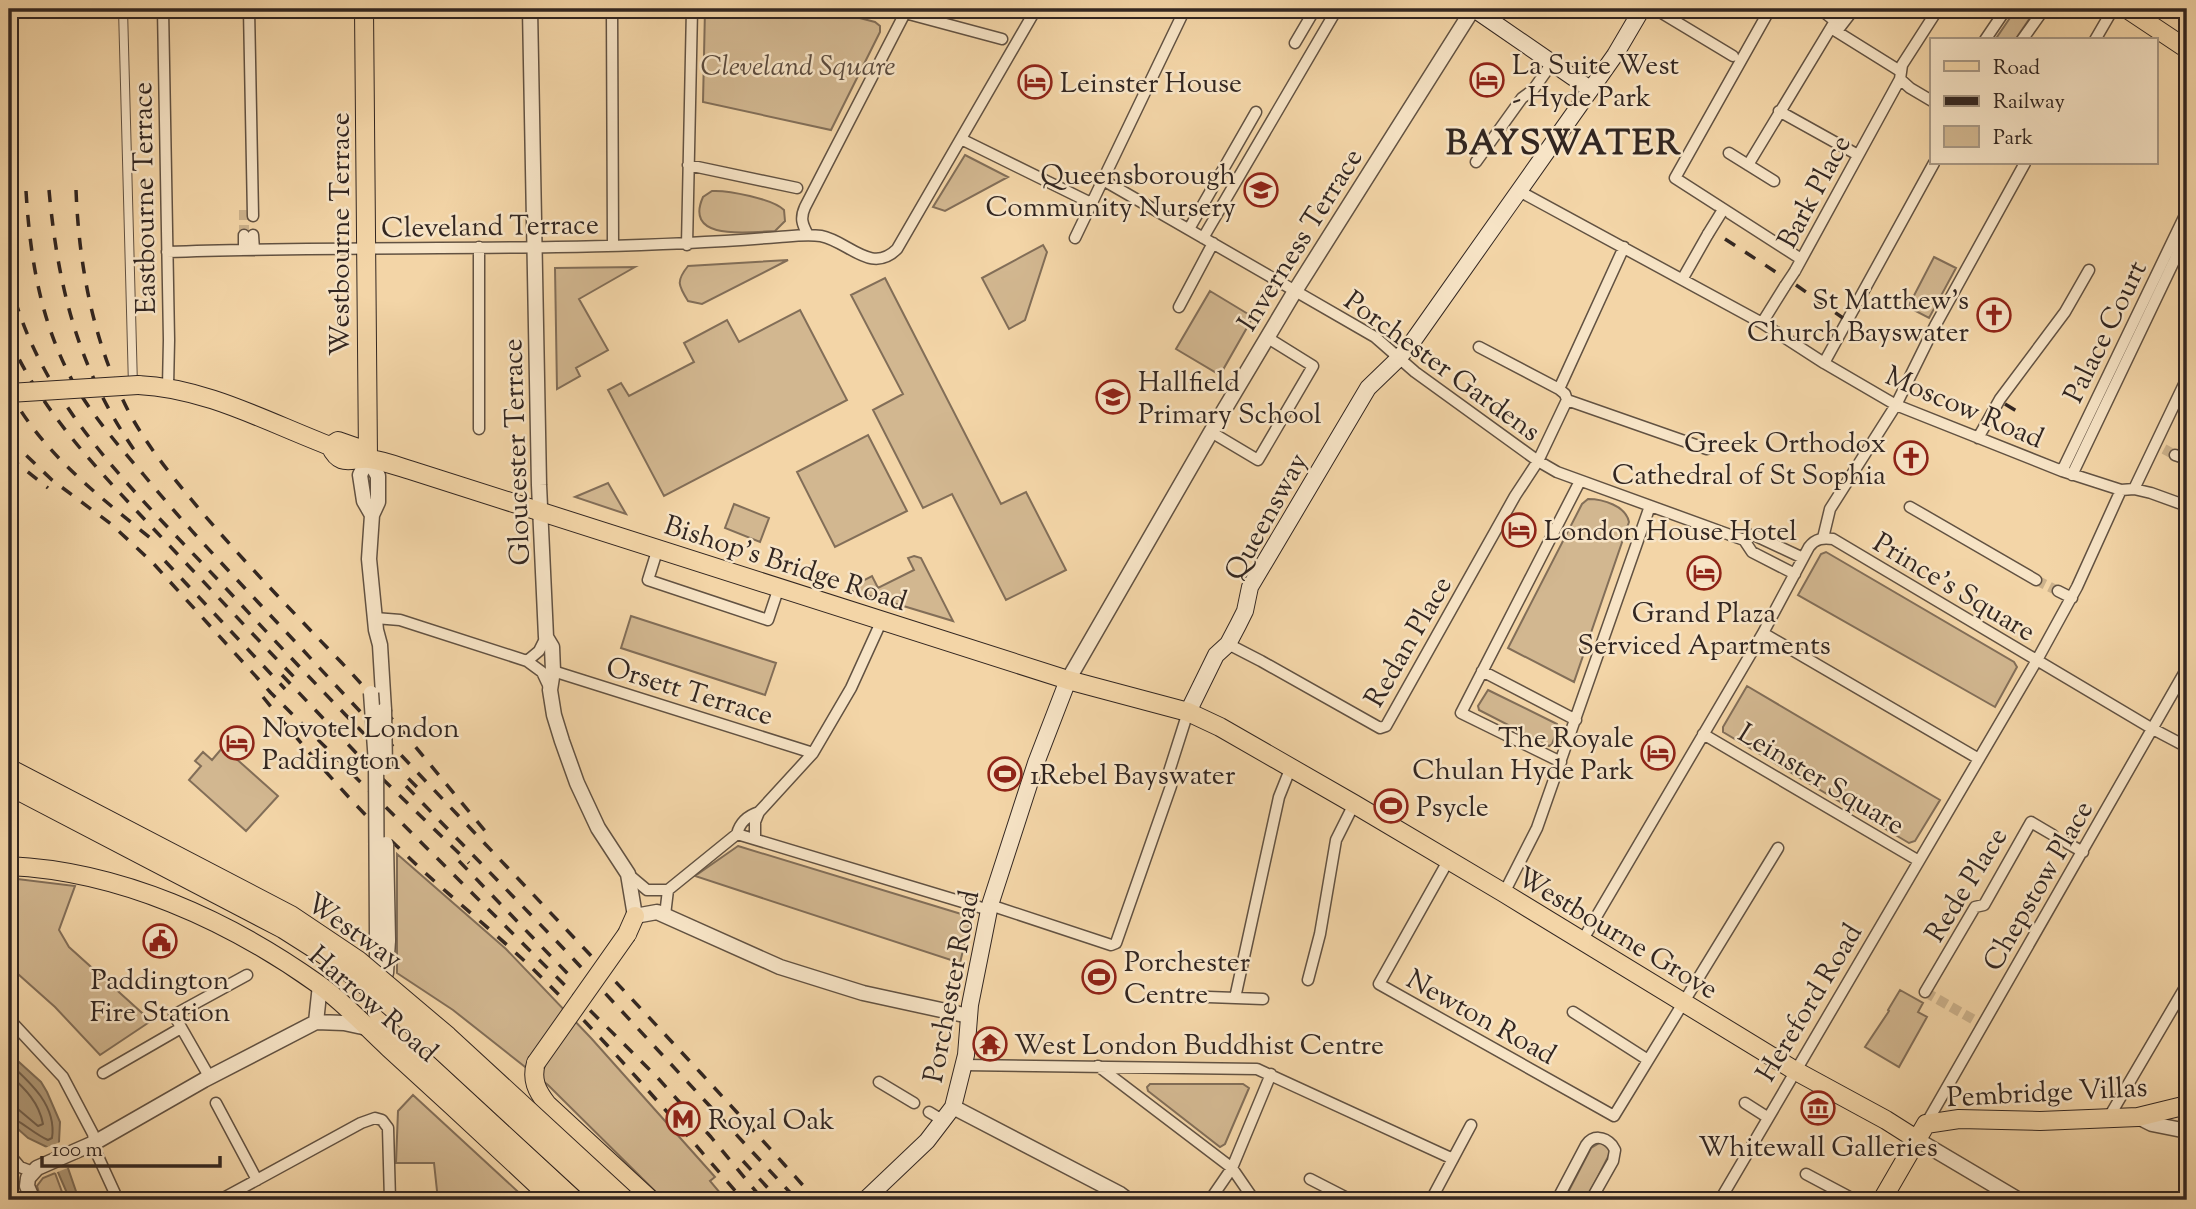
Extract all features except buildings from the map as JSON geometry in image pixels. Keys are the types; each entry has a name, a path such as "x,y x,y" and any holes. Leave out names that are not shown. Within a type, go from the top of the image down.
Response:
{"main road":[{"name":"Westbourne Terrace","path":"364,9 368,458"},
{"path":"1473,9 1590,89"},
{"name":"Queensway","path":"1188,712 1216,655 1228,644 1245,611 1250,587 1368,388 1398,359 1615,55 1642,9"},
{"path":"2127,9 2187,49"},
{"name":"Bishop's Bridge Road","path":"9,393 136,385 167,387 214,400 330,446 335,456 347,461 368,458 539,510 1068,680 1188,712"},
{"name":"Porchester Road","path":"866,1199 910,1158 949,1114 964,1065 969,1016 989,907 1036,763 1068,680"},
{"name":"Westbourne Grove","path":"1188,712 1220,727 1354,804 1794,1070 1921,1131"},
{"name":"Westway","path":"9,768 291,915 358,960 448,1036 626,1200"},
{"name":"Westway","path":"9,786 283,929 335,962 438,1048 603,1200"},
{"name":"Harrow Road","path":"9,866 70,872 152,896 237,933 320,985 553,1200"},
{"path":"635,916 628,934 536,1063 533,1073 539,1094 547,1104 651,1200"},
{"path":"377,1012 388,1027 575,1200"},
{"name":"Pembridge Villas","path":"1921,1131 1959,1119 2040,1121 2138,1117 2187,1105"},
{"path":"1882,1200 1921,1131"}],"street":[{"path":"123,9 136,385"},
{"name":"Eastbourne Terrace","path":"163,9 170,360 167,387"},
{"path":"249,9 253,216"},
{"name":"Gloucester Terrace","path":"530,9 539,510 546,637 552,647 553,671 550,690 554,715 577,783 598,828 628,874 647,890 668,890"},
{"path":"612,9 614,246"},
{"path":"687,245 692,9"},
{"path":"890,9 1002,39"},
{"path":"1036,9 961,139 1091,203"},
{"path":"1075,238 1185,9"},
{"path":"1295,43 1315,9"},
{"path":"1179,307 1208,241 1337,9"},
{"name":"Inverness Terrace","path":"1068,680 1296,291 1473,9"},
{"path":"1655,9 1733,56"},
{"path":"1770,9 1675,178 1722,211 1801,259"},
{"path":"1820,9 1835,21 1834,29"},
{"path":"1748,165 1779,111 1834,29 1854,9"},
{"name":"Bark Place","path":"1762,323 1795,271 1938,9"},
{"path":"1986,38 2006,9"},
{"path":"2023,38 2044,9"},
{"path":"2096,38 2113,9"},
{"path":"808,235 802,224 802,214 812,191 905,13"},
{"path":"1834,29 1900,75 1910,88 1930,100"},
{"path":"1476,162 1522,98 1533,90 1552,63"},
{"path":"1779,111 1858,155"},
{"path":"1189,229 1256,112"},
{"name":"Cleveland Terrace","path":"167,252 687,245 808,235 832,239 869,259 883,259 897,249 961,139"},
{"path":"1729,153 1774,181"},
{"path":"1824,363 1933,164"},
{"path":"1979,759 1763,633 1812,542 1823,538 1830,509 1896,405 1935,326 2024,164"},
{"path":"688,165 797,188"},
{"name":"Porchester Gardens","path":"1103,180 1375,337 1398,359 1538,461 1580,481 1744,540"},
{"name":"Moscow Road","path":"1519,191 1683,278 1896,405 2067,473 2121,490 2134,489 2187,506"},
{"path":"1683,278 1722,211"},
{"name":"Palace Court","path":"2067,473 2187,211"},
{"name":"Palace Court","path":"2067,473 2187,234"},
{"path":"249,235 249,250"},
{"path":"479,247 480,429"},
{"path":"1559,389 1624,247"},
{"path":"1978,438 2000,399 2065,312 2089,270"},
{"path":"1211,432 1258,460 1313,366 1268,338"},
{"path":"1479,347 1565,394 1567,400 1538,461"},
{"path":"2134,489 2159,447 2187,378"},
{"path":"1567,400 1707,449"},
{"path":"2175,454 2187,459"},
{"name":"Westbourne Terrace","path":"368,458 378,476 378,502 372,515 369,559 375,624 380,645 382,693 382,938"},
{"name":"Redan Place","path":"1228,644 1380,728 1386,726 1515,496 1538,461"},
{"path":"1561,762 1461,713 1580,481"},
{"path":"2121,490 2072,598 2037,660 2187,747"},
{"path":"1504,893 1537,828 1650,506"},
{"path":"1910,508 2036,580"},
{"path":"1795,574 1752,552 1744,540 1751,535 1756,536 1803,558"},
{"name":"Prince's Square","path":"1823,538 1833,539 2037,660 1979,759"},
{"path":"658,548 648,580 768,620 779,587"},
{"path":"2058,591 2072,598"},
{"path":"375,624 400,620 527,660 542,673 550,690"},
{"path":"665,915 668,890 737,834 740,825 758,811 813,753 851,688 882,620"},
{"name":"Westbourne Terrace","path":"375,624 373,680 382,938"},
{"name":"Leinster Square","path":"1582,941 1763,633"},
{"path":"527,660 539,651 546,637"},
{"name":"Chepstow Place","path":"1921,1131 2187,668"},
{"name":"Orsett Terrace","path":"553,671 813,753"},
{"path":"1482,671 1576,720"},
{"name":"Queensway","path":"989,907 1111,945 1116,943 1171,786 1167,778 1188,712"},
{"name":"Leinster Square","path":"1703,734 1919,862"},
{"name":"Leinster Square","path":"1938,828 1979,759"},
{"path":"1236,993 1279,797 1291,767"},
{"path":"1308,980 1320,934 1336,840 1354,804"},
{"path":"755,839 758,811"},
{"name":"Rede Place","path":"1925,992 1975,907 1984,905 2031,822 2053,835"},
{"name":"Hereford Road","path":"1720,1200 1938,828"},
{"path":"737,834 989,907"},
{"path":"2067,843 2082,852"},
{"path":"1573,1012 1648,1060 1778,848"},
{"name":"Newton Road","path":"1448,861 1379,984 1614,1116 1648,1060"},
{"name":"Gloucester Terrace","path":"628,874 635,916"},
{"path":"635,916 657,912 780,967 863,993 969,1016"},
{"path":"381,969 382,938"},
{"path":"210,1078 173,1015 247,975"},
{"path":"2109,1117 2187,984"},
{"path":"316,1021 320,985"},
{"path":"1181,996 1236,993 1263,999"},
{"path":"9,1019 63,1077 93,1134 94,1143 118,1200"},
{"path":"33,1200 27,1186 33,1172 94,1143 316,1021 367,1028"},
{"path":"103,1073 181,1028"},
{"path":"964,1065 1257,1069 1453,1159"},
{"path":"1098,1066 1232,1168 1254,1200"},
{"path":"1210,1200 1232,1168 1271,1074"},
{"path":"879,1082 914,1103"},
{"path":"216,1103 257,1180"},
{"path":"1745,1103 1767,1117"},
{"path":"929,1112 949,1114 1121,1194 1128,1200"},
{"path":"2138,1117 2152,1124 2187,1131"},
{"path":"220,1200 361,1123 375,1118 385,1122 388,1128 390,1200"},
{"path":"1431,1200 1471,1125"},
{"name":"Westbourne Grove","path":"1921,1131 2019,1200"},
{"path":"1557,1200 1586,1145 1592,1138 1598,1137 1612,1145 1614,1155 1591,1200"},
{"path":"9,1154 20,1167 33,1172"},
{"path":"1806,1174 1854,1200"},
{"path":"1311,1179 1351,1200"}],"green space":[{"name":"Cleveland Square","path":"705,9 825,9 875,22 880,26 880,32 831,130 703,102"},
{"path":"2016,9 2036,9 2016,38 1996,38"},
{"path":"965,155 1008,177 945,211 933,207"},
{"path":"712,191 770,202 784,210 785,221 775,231 736,233 710,228 702,221 699,211 703,197"},
{"path":"1043,245 1047,252 1025,320 1009,329 982,278"},
{"path":"1934,257 1956,268 1929,318 1908,307"},
{"path":"788,260 702,304 688,301 680,287 680,279 688,266"},
{"path":"635,267 579,299 608,350 576,368 580,376 557,389 555,268"},
{"path":"885,278 1001,504 1026,492 1066,570 1006,600 952,494 923,508 873,410 903,394 851,295"},
{"path":"1210,291 1253,317 1220,375 1176,349"},
{"path":"800,310 847,400 664,496 608,390 621,383 629,396 694,362 684,343 727,320 739,342"},
{"path":"868,435 907,511 835,547 797,472"},
{"path":"608,483 626,514 575,497"},
{"path":"1588,499 1600,500 1619,508 1629,522 1574,682 1508,648 1582,504"},
{"path":"734,504 769,518 760,542 725,528"},
{"path":"1826,552 2014,662 2017,667 1995,707 1798,595 1821,554"},
{"path":"908,558 921,558 953,621 847,589 872,576 878,588 914,570"},
{"path":"631,616 776,663 765,695 621,648"},
{"path":"1747,686 1940,800 1915,841 1909,843 1723,732 1723,727"},
{"path":"1488,690 1557,724 1552,744 1549,746 1479,710 1478,706"},
{"path":"223,747 278,796 246,831 189,780 201,766 195,761 203,752 212,760"},
{"path":"738,846 971,917 960,963 695,876"},
{"path":"397,854 506,949 591,1038 715,1177 710,1181 726,1200 664,1200 548,1085 453,1010 397,973"},
{"path":"9,878 75,886 59,930 69,947 151,1021 100,1055 55,1007 9,966"},
{"path":"1900,990 1923,1003 1918,1012 1927,1017 1899,1067 1865,1047"},
{"path":"1150,1084 1243,1084 1249,1088 1225,1144 1220,1147 1148,1091"},
{"path":"413,1095 527,1200 438,1200 434,1163 396,1163 398,1111"},
{"path":"1601,1142 1609,1148 1610,1153 1586,1200 1564,1200 1591,1148"},
{"path":"55,1173 65,1200 41,1200 37,1186 43,1178"}],"water":[{"path":"9,1053 41,1082 47,1092 60,1122 59,1142 79,1200 70,1200 47,1147 28,1138 9,1121"}],"pier":[{"path":"63,1141 70,1167 55,1173 42,1149"}],"tunnel":[{"path":"244,210 244,235"},
{"path":"2164,449 2175,455"},
{"path":"2036,580 2058,591"},
{"path":"1925,992 1983,1025"}],"railway":[{"path":"49,190 58,261 75,328 100,392 137,454"},
{"path":"76,190 85,277 98,334 118,389 138,429 200,510 360,682 486,832"},
{"path":"26,191 30,240 44,311 72,380 105,428 221,563 689,1060 816,1200"},
{"path":"1725,239 1782,276"},
{"path":"9,277 23,322 42,365 66,405 94,443 156,515 419,789"},
{"path":"1796,285 1843,318"},
{"path":"9,338 39,394 78,445 296,679"},
{"path":"9,391 38,435 55,454 154,541"},
{"path":"2005,404 2020,413"},
{"path":"9,439 52,480 111,524 152,562 271,693 657,1077 763,1200"},
{"path":"9,457 48,488"},
{"path":"165,561 285,689"},
{"path":"282,675 359,756 469,863"},
{"path":"263,697 383,833 520,956 590,1027 743,1200"},
{"path":"406,786 565,950 797,1200"},
{"path":"459,861 568,974"},
{"path":"743,1161 779,1200"}],"place":[{"name":"La Suite West - Hyde Park","path":"1487,80"},
{"name":"Leinster House","path":"1035,82"},
{"name":"Queensborough Community Nursery","path":"1261,190"},
{"name":"St Matthew's Church Bayswater","path":"1994,315"},
{"name":"Hallfield Primary School","path":"1113,397"},
{"name":"Greek Orthodox Cathedral of St Sophia","path":"1911,458"},
{"name":"London House Hotel","path":"1519,530"},
{"name":"Grand Plaza Serviced Apartments","path":"1704,573"},
{"name":"Novotel London Paddington","path":"237,743"},
{"name":"The Royale Chulan Hyde Park","path":"1658,753"},
{"name":"1Rebel Bayswater","path":"1005,774"},
{"name":"Psycle","path":"1391,806"},
{"name":"Paddington Fire Station","path":"160,941"},
{"name":"Porchester Centre","path":"1099,977"},
{"name":"West London Buddhist Centre","path":"990,1044"},
{"name":"Whitewall Galleries","path":"1818,1108"},
{"name":"Royal Oak","path":"683,1119"}],"district":[{"name":"BAYSWATER","path":"1564,142"}]}
